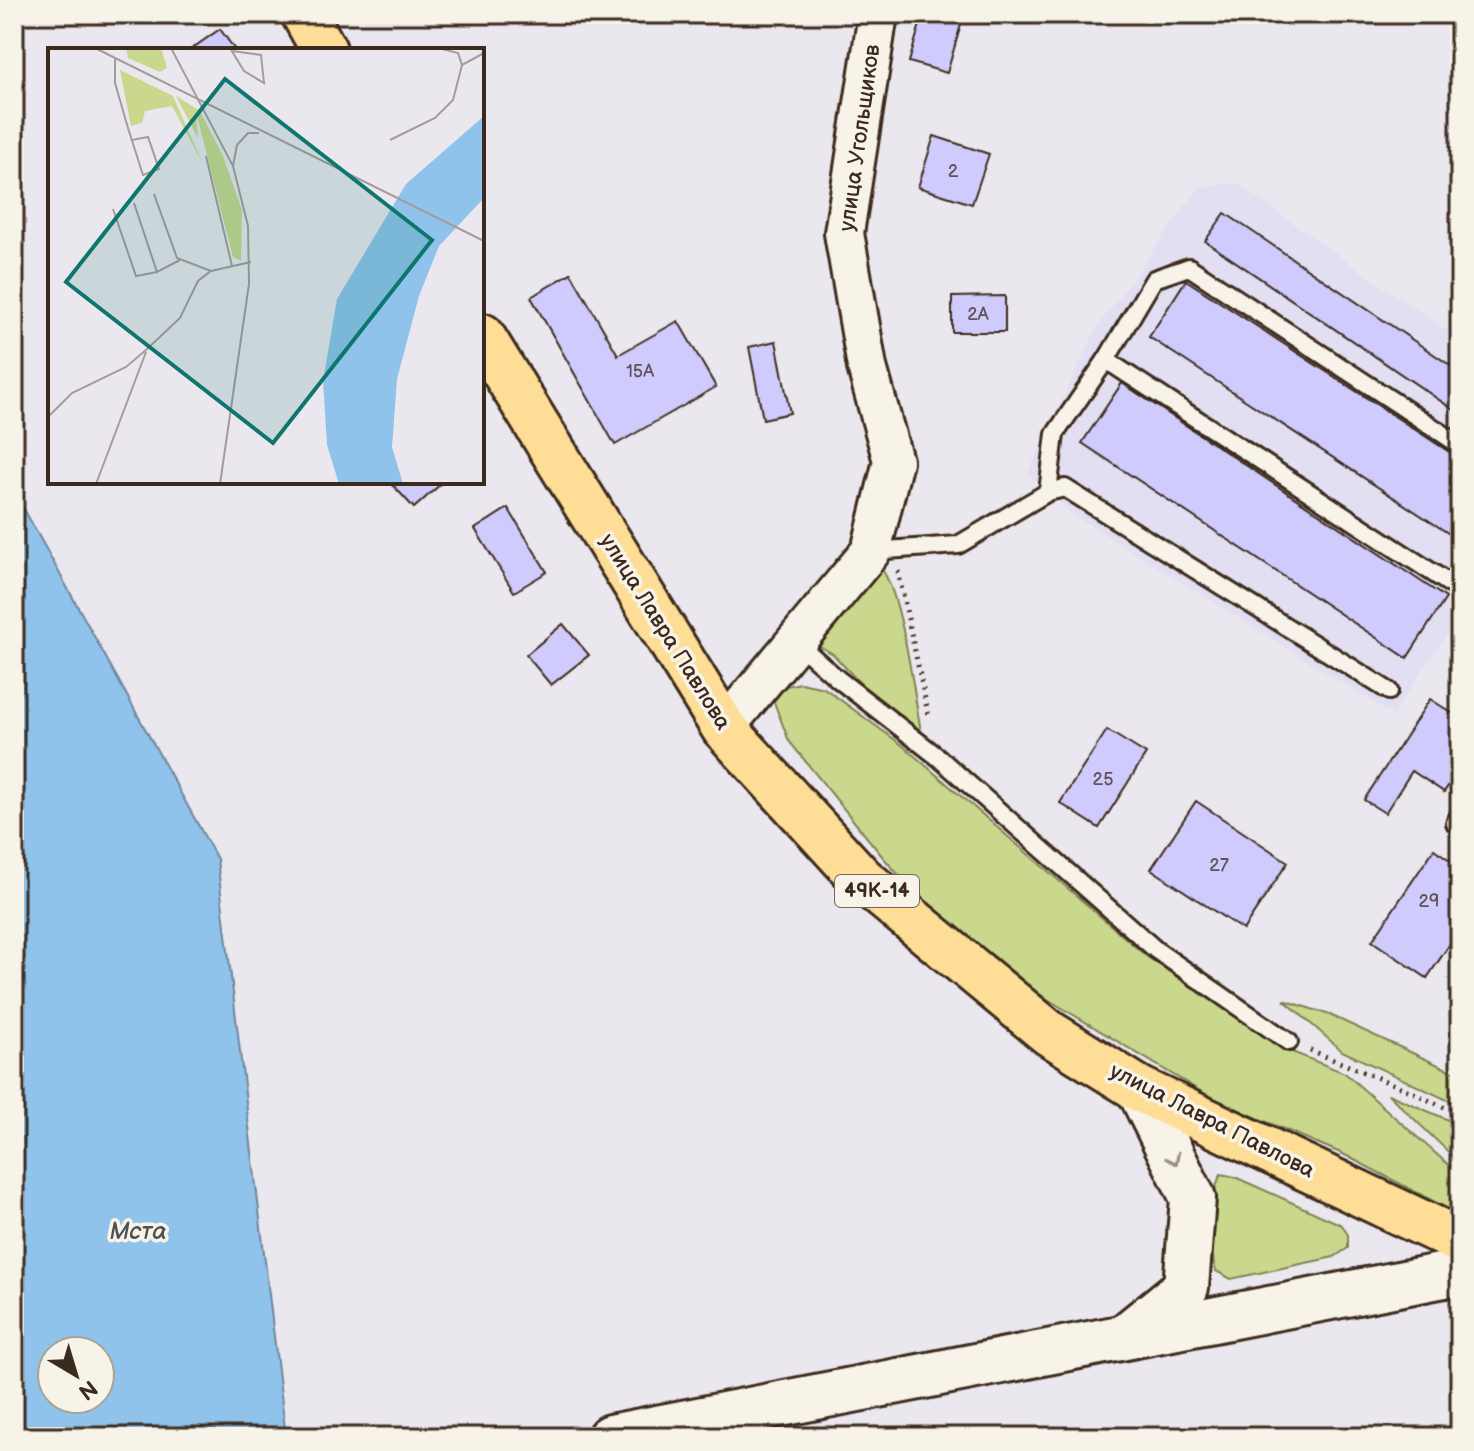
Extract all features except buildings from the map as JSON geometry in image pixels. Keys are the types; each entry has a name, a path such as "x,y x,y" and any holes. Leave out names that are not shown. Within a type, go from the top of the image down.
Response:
{"main road":[{"path":"304,14 323,48"},
{"name":"улица Лавра Павлова","path":"484,339 724,728 862,879 1049,1033 1139,1089 1460,1241"},
{"path":"1123,1338 1186,1287 1193,1198 1139,1089"},
{"path":"610,1437 1460,1272"}],"street":[{"name":"улица Угольщиков","path":"724,728 871,551 893,461 867,367 844,233 878,14"}],"lane":[{"path":"1048,492 1055,434 1106,360 1154,279 1189,267 1460,445"},
{"path":"1106,360 1450,584"},
{"path":"871,551 958,545 1048,492 1065,488 1389,691"},
{"path":"795,641 838,679 938,757 1156,950 1289,1042"},
{"path":"1460,814 1455,823 1460,826"}],"path":[{"path":"871,551 896,562 914,659 938,757"},
{"path":"1289,1042 1460,1115"}],"shaded area":[{"path":"1236,183 1460,340 1460,614 1393,715 1072,514 1028,473 1096,329 1199,187"}],"green space":[{"path":"878,565 886,576 900,617 921,731 869,693 833,654 816,644"},
{"path":"801,683 824,688 902,745 1146,956 1282,1048 1345,1073 1460,1175 1460,1215 1343,1154 1215,1100 1014,979 944,927 789,741 772,697 781,687"},
{"path":"1284,1000 1330,1015 1460,1075 1460,1106 1342,1051"},
{"path":"1388,1094 1460,1125 1460,1163"},
{"path":"1221,1174 1235,1177 1342,1225 1348,1235 1348,1248 1334,1257 1231,1279 1216,1271 1211,1222 1214,1195"}],"water":[{"name":"Мста","path":"14,491 217,859 286,1437 14,1437"}]}
